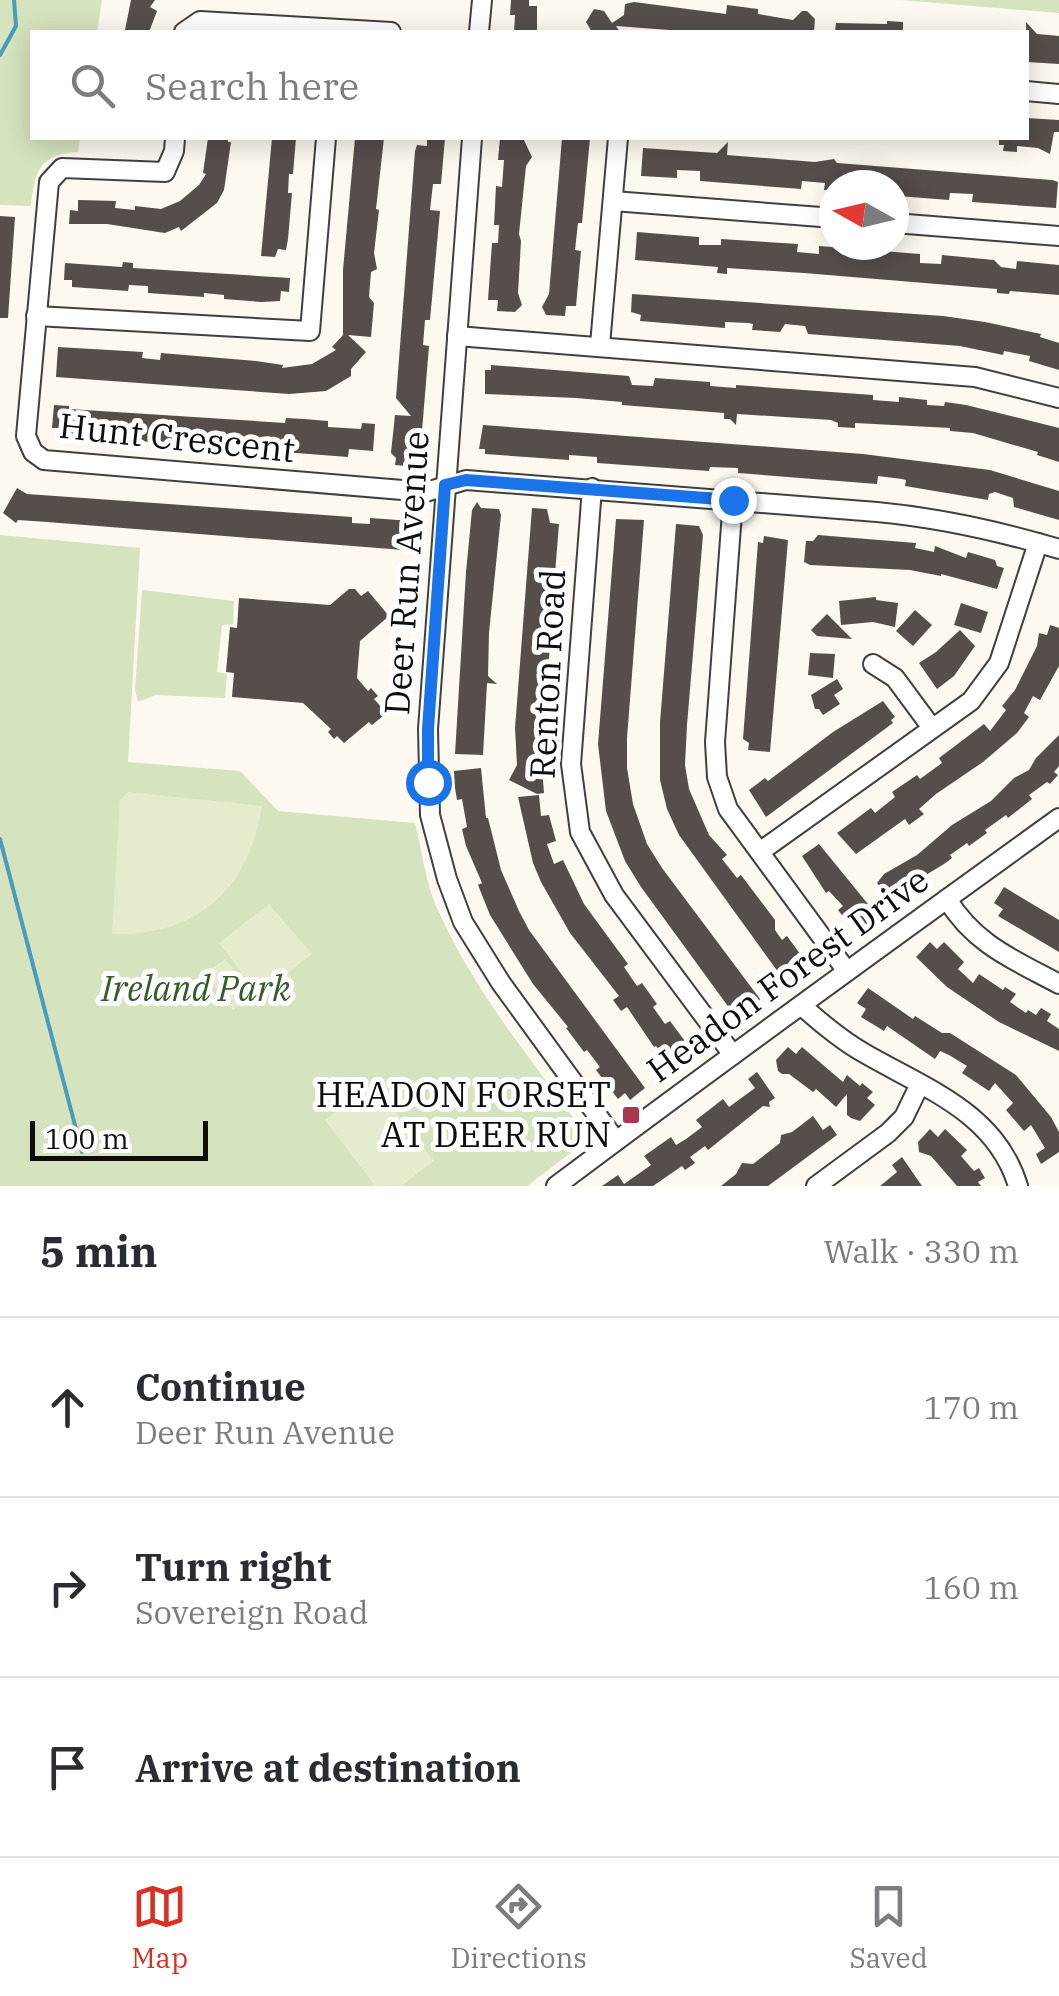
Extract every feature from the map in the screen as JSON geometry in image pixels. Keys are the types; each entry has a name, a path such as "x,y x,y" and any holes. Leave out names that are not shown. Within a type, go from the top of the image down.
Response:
{"street":[{"path":"479,30 482,0"},
{"path":"187,30 200,20 335,30"},
{"path":"1029,91 1059,94"},
{"name":"Hunt Crescent","path":"175,140 165,172 62,168 49,182 26,436 32,452 44,460 426,492 466,480 936,517 1059,550"},
{"path":"36,316 310,331 326,140"},
{"name":"Deer Run Avenue","path":"472,140 427,752 434,833 463,922 500,983 616,1142"},
{"path":"600,346 618,140"},
{"path":"613,201 819,217"},
{"path":"909,224 1059,236"},
{"path":"457,336 975,377 1059,398"},
{"name":"Renton Road","path":"592,488 570,764 580,832 614,895 733,1055"},
{"path":"733,500 718,777 728,810 846,970"},
{"path":"760,852 971,701 999,663 1038,543"},
{"path":"873,664 895,678 932,728"},
{"name":"Headon Forest Drive","path":"556,1186 846,970 1059,818"},
{"path":"947,899 988,946 1059,984"},
{"path":"802,1006 832,1033 947,1098 977,1120 1001,1149 1018,1186"},
{"path":"816,1186 904,1117 920,1084"}],"green space":[{"path":"0,0 102,0 97,30 30,30 30,140 80,140 78,152 55,156 41,167 31,206 0,205"},
{"path":"901,0 1059,0 1059,13"},
{"name":"Ireland Park","path":"0,535 140,548 128,762 240,771 278,811 415,823 432,896 451,938 506,1026 589,1139 527,1186 0,1186"},
{"path":"142,590 234,601 233,624 222,625 217,672 227,674 225,698 156,695 138,702 135,690"},
{"path":"128,792 262,806 245,861 232,884 214,902 170,927 112,934 120,800"},
{"path":"269,904 312,954 259,996 219,943"},
{"path":"225,959 253,995 233,1010 205,974"},
{"path":"374,1083 434,1161 401,1186 375,1186 325,1120"}],"building":[{"path":"131,0 155,0 150,7 157,11 150,30 125,30"},
{"path":"511,0 529,0 529,6 537,6 537,30 514,30 515,15 510,15"},
{"path":"625,4 726,14 727,5 793,20 807,11 815,19 814,30 616,26 619,30 591,30 586,22 594,9 604,11 612,23 624,15"},
{"path":"903,22 903,30 835,30 836,23"},
{"path":"1026,22 1037,34 1059,36 1059,64 1029,62"},
{"path":"1029,118 1059,120 1059,132 1054,132 1050,154 1038,148 1017,146 1017,152 1003,151 1004,145 999,145 999,140 1029,140"},
{"path":"208,140 231,142 224,190 217,203 181,231 179,227 165,233 107,224 69,224 70,210 78,211 78,200 116,201 115,208 161,209 180,201 199,185 206,174 203,173"},
{"path":"272,140 296,140 293,174 289,174 288,193 292,193 286,250 278,249 275,257 261,256"},
{"path":"355,140 384,140 376,209 377,269 371,272 369,297 374,303 371,337 348,335 366,352 351,369 351,376 326,391 289,394 56,377 58,347 143,352 142,358 160,360 161,353 256,361 283,365 282,368 312,364 336,350 332,347 343,335 343,270"},
{"path":"427,140 445,140 441,184 433,184 430,210 440,211 430,320 425,320 423,345 429,346 419,467 395,465 396,458 391,453 395,415 411,416 396,398 415,151 417,145 427,146"},
{"path":"500,140 524,140 532,157 526,166 519,234 518,293 522,305 515,312 497,311 498,300 488,300 492,243 498,243 499,225 494,225 496,186 502,187 504,160 498,160"},
{"path":"562,140 590,140 582,223 578,223 575,250 581,251 576,306 566,306 565,316 546,315 542,307 549,294"},
{"path":"728,142 727,155 815,162 834,159 837,163 1052,180 1058,182 1056,208 972,202 973,194 950,193 949,200 909,197 909,170 819,170 819,182 802,181 801,189 700,181 700,171 677,170 677,178 641,176 643,148 717,153"},
{"path":"0,216 15,217 8,318 0,318"},
{"path":"637,232 699,237 699,245 721,245 721,239 798,244 797,252 819,254 819,260 909,260 909,253 920,254 920,263 941,264 942,255 994,260 1001,267 1016,269 1017,261 1059,265 1059,295 1010,291 1009,294 997,293 997,289 727,268 727,274 717,273 718,267 635,260"},
{"path":"123,262 133,263 133,268 290,278 289,292 281,291 280,301 261,302 204,293 204,297 148,293 148,286 129,285 128,291 72,287 72,280 64,280 65,263 122,267"},
{"path":"632,294 985,322 1041,334 1040,337 1059,343 1059,370 1029,361 1030,356 1004,351 1003,355 960,346 808,334 805,326 785,324 780,332 752,330 753,324 748,323 725,322 725,328 640,321 641,315 631,312"},
{"path":"491,365 629,376 632,385 653,386 655,378 710,382 710,386 873,395 873,400 899,402 899,397 927,400 927,405 966,405 1059,428 1059,462 1037,455 1038,452 950,428 855,423 855,428 838,427 831,420 737,414 736,425 724,419 724,413 576,398 485,394 485,370 491,370"},
{"path":"54,405 285,423 286,418 304,419 328,421 328,427 361,429 362,423 375,424 373,451 349,449 348,457 60,435 60,428 52,428"},
{"path":"483,425 863,454 990,470 1059,491 1059,520 1014,507 1013,498 995,492 989,494 988,500 905,486 906,480 878,476 877,484 738,473 738,468 710,467 709,471 597,463 597,457 569,455 569,460 485,454 485,449 479,449"},
{"path":"17,488 27,494 352,517 352,523 370,524 370,518 412,521 411,530 417,531 416,551 47,522 16,523 3,513"},
{"path":"477,502 481,508 499,509 501,515 489,633 488,676 497,684 487,683 483,755 455,754 466,572 472,510"},
{"path":"532,508 547,509 550,523 559,524 551,624 544,624 543,638 550,647 541,746 536,746 544,793 537,794 509,780 517,765 515,728"},
{"path":"616,519 644,520 627,738 633,804 647,844 662,868 760,999 738,1020 641,887 625,861 606,811 598,744"},
{"path":"676,524 699,526 703,535 687,725 685,765 689,789 709,835 727,855 722,859 737,878 741,875 775,920 775,930 782,940 787,936 806,962 806,967 786,983 679,835 660,780 660,722"},
{"path":"818,535 916,543 915,548 934,552 935,546 966,558 968,552 995,560 997,566 1004,568 997,589 910,570 810,565 804,562 806,541 813,541"},
{"path":"764,536 788,540 770,752 748,750 749,743 743,739 758,542 763,543"},
{"path":"349,589 355,589 361,596 368,591 389,616 360,641 357,678 378,696 374,699 383,709 383,716 372,725 369,722 344,743 337,736 334,739 328,732 331,729 303,703 232,697 234,673 226,672 230,627 237,628 239,598 330,605"},
{"path":"876,597 898,603 895,627 873,622 841,625 839,601"},
{"path":"961,603 988,612 981,633 954,625"},
{"path":"915,610 932,625 913,646 896,631"},
{"path":"827,614 852,639 817,636 811,630"},
{"path":"1050,625 1059,628 1059,666 1040,700 1033,696 1024,713 1029,717 1017,733 936,794 919,809 924,814 909,825 905,819 856,854 837,833 871,808 875,813 895,797 892,792 942,763 939,758 984,724 990,731 1006,710 1002,706 1015,690 1037,646 1039,633 1047,635"},
{"path":"960,630 975,646 954,676 937,689 919,663"},
{"path":"810,653 835,654 833,678 808,675"},
{"path":"837,679 843,689 834,695 840,704 823,715 815,709 811,695"},
{"path":"883,701 895,717 893,723 766,817 749,790 765,778 768,781 833,732"},
{"path":"1059,735 1059,766 1054,772 1058,775 1050,784 1047,782 1029,795 1032,799 985,830 987,833 969,846 967,843 950,855 952,858 944,864 898,892 901,896 892,903 877,883 884,874 991,801 1014,778 1029,770"},
{"path":"481,768 486,818 501,870 519,911 645,1088 630,1100 625,1093 618,1099 596,1070 600,1067 587,1050 584,1052 533,984 490,915 466,846 462,799 457,800 455,788 454,771"},
{"path":"539,795 541,816 549,815 556,841 547,844 554,864 563,860 584,904 628,964 624,967 637,986 642,983 665,1024 670,1021 693,1052 673,1067 627,1007 621,1011 613,1000 619,996 570,933 541,882 518,797"},
{"path":"819,844 876,917 859,931 838,910 843,906 829,891 826,893 802,856"},
{"path":"1004,887 1059,920 1059,952 998,916 1003,909 994,903"},
{"path":"930,942 937,949 944,942 964,962 958,969 973,983 979,974 1016,994 1010,1002 1026,1013 1028,1010 1036,1015 1041,1008 1051,1014 1047,1021 1059,1029 1059,1051 999,1022 947,987 916,957"},
{"path":"868,988 913,1019 915,1016 942,1033 950,1033 1016,1075 1051,1117 1059,1132 1059,1152 1041,1164 1036,1154 1045,1148 1031,1125 1024,1131 1006,1110 1013,1103 995,1083 989,1091 962,1073 967,1066 949,1055 940,1051 935,1059 887,1026 884,1031 861,1017 866,1009 857,1003"},
{"path":"788,1047 796,1054 802,1047 843,1082 847,1075 860,1086 862,1083 873,1092 867,1098 875,1105 860,1121 851,1118 847,1115 847,1094 836,1107 816,1089 813,1092 789,1074 782,1074 776,1060"},
{"path":"757,1072 775,1098 769,1102 770,1107 763,1106 708,1150 705,1146 690,1157 695,1163 685,1170 682,1166 653,1186 602,1186 618,1175 624,1184 651,1165 644,1156 671,1137 676,1145 686,1139 702,1127 696,1120 723,1099 729,1107 755,1088 748,1079"},
{"path":"813,1116 823,1130 830,1125 837,1135 768,1186 721,1186 742,1163 753,1164 780,1143 781,1135 792,1132"},
{"path":"930,1129 938,1137 945,1129 967,1150 961,1156 974,1171 979,1168 985,1178 978,1182 981,1186 957,1186 931,1156 919,1152 918,1142"},
{"path":"902,1157 922,1186 880,1186 897,1172 892,1165"}],"waterway":[{"path":"0,55 16,26 14,0"},
{"path":"0,839 82,1152"}],"place":[{"name":"HEADON FORSET AT DEER RUN","path":"631,1115"}],"route":[{"path":"428,782 428,729 445,485 466,480 733,500"}]}
